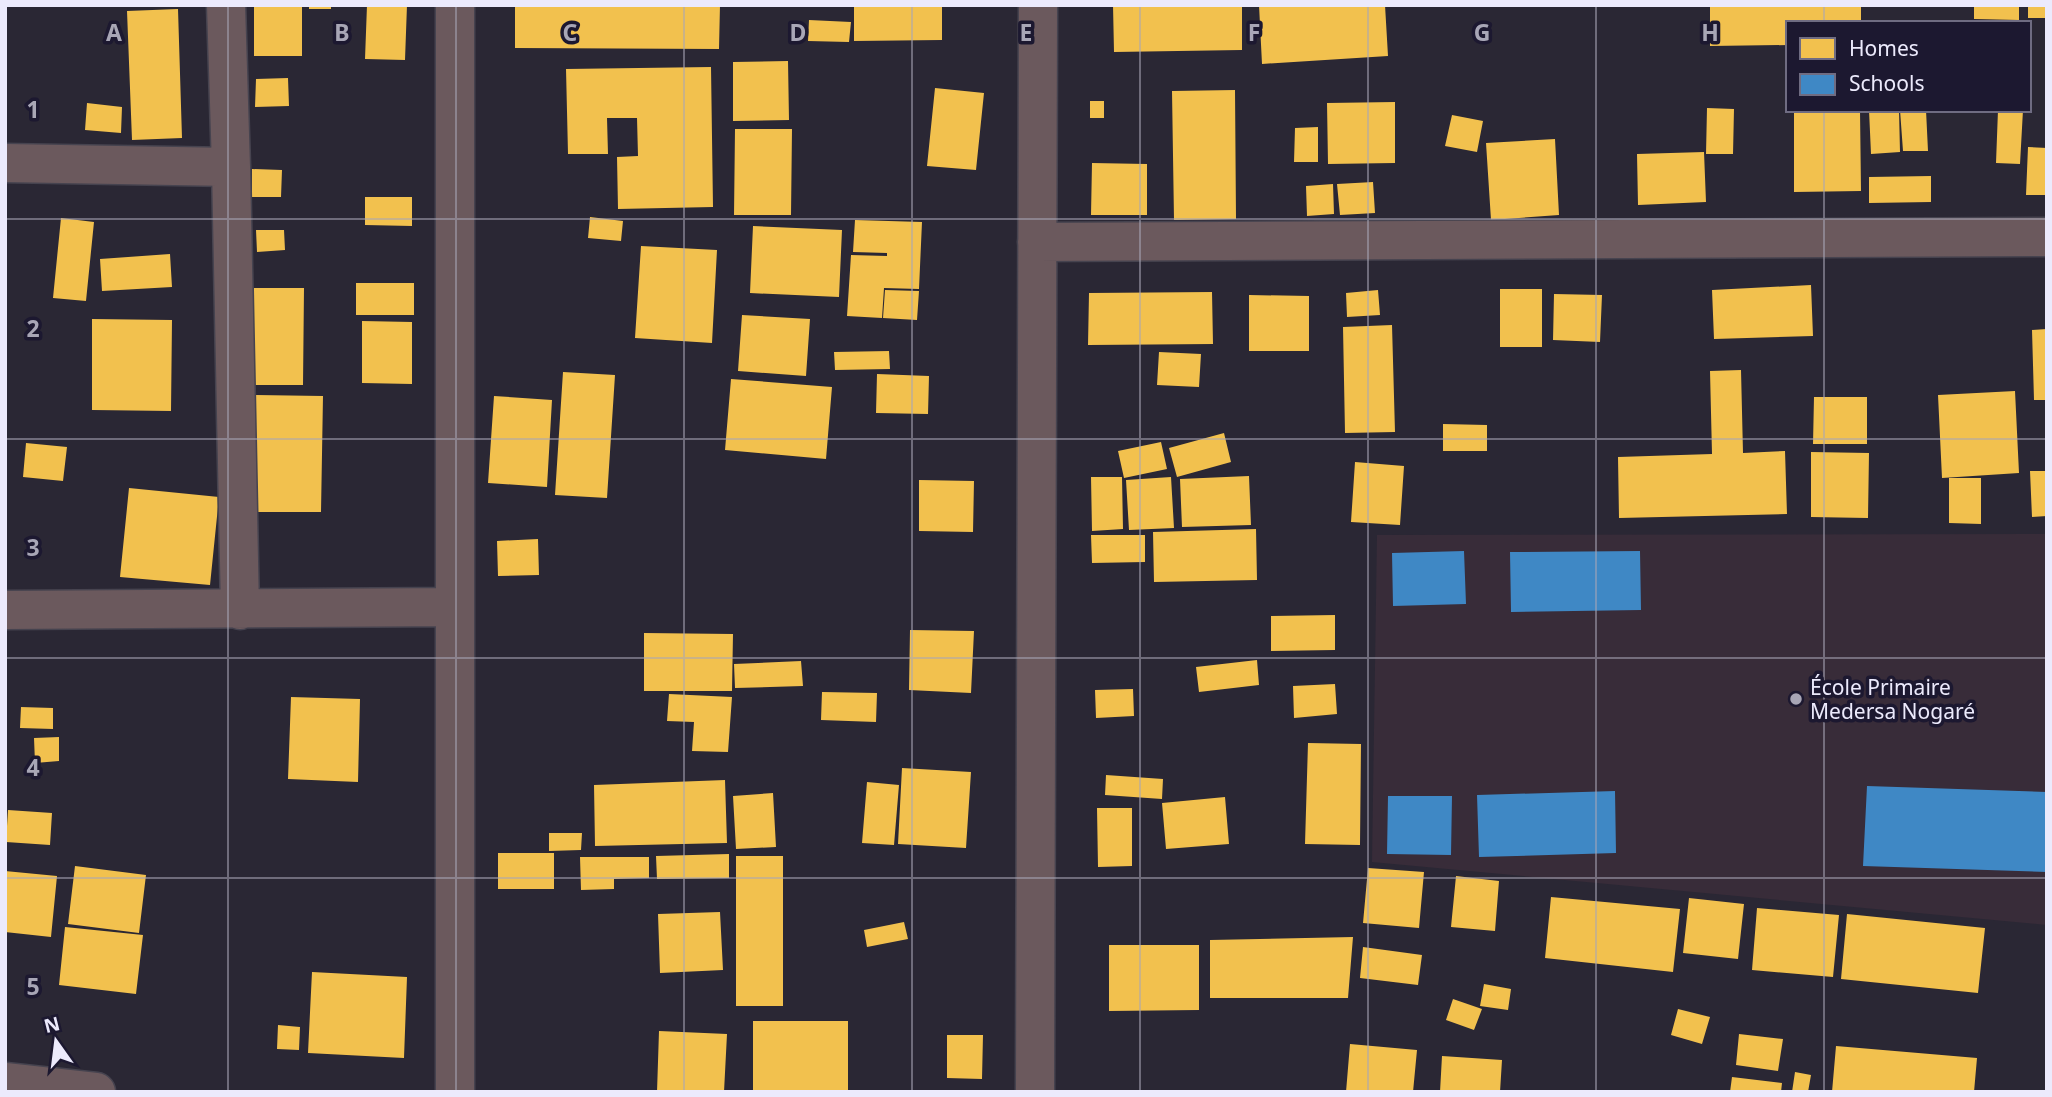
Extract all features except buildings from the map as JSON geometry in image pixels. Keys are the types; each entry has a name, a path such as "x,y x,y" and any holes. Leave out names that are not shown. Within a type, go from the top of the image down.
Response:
{"street":[{"path":"226,5 232,167 240,610"},
{"path":"455,5 455,1092"},
{"path":"1035,1092 1038,5"},
{"path":"5,163 232,167"},
{"path":"1037,242 2047,237"},
{"path":"5,610 455,607"},
{"path":"5,1082 96,1092"}],"shaded area":[{"path":"2047,534 2047,925 1372,862 1377,535"}],"place":[{"name":"École Primaire Medersa Nogaré","path":"1796,699"}]}
